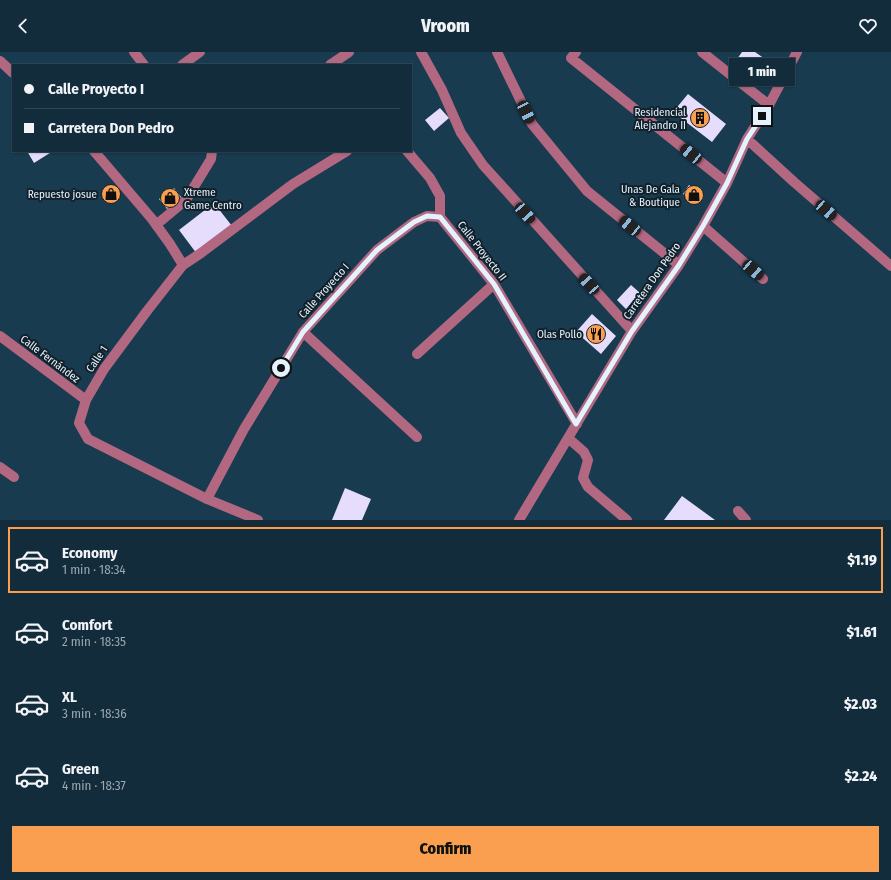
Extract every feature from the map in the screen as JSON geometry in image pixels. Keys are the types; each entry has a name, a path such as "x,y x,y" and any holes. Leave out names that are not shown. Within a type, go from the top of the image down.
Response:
{"street":[{"path":"134,52 143,64"},
{"path":"183,64 200,52"},
{"path":"331,64 349,52"},
{"path":"421,52 442,90 462,133 483,165 632,331"},
{"path":"497,52 532,124 587,191 679,265"},
{"path":"576,52 571,58 727,183"},
{"path":"702,52 769,105"},
{"name":"Carretera Don Pedro","path":"519,520 632,331 679,265 703,226 727,183 747,139 769,105 797,52"},
{"path":"0,61 12,71"},
{"path":"747,139 891,266"},
{"path":"95,152 156,225 183,265"},
{"path":"156,225 186,200 211,158 212,152"},
{"name":"Calle 1","path":"258,520 208,499 88,439 78,423 86,400 104,369 183,265 293,184 345,152"},
{"path":"408,152 430,178 440,196 440,217"},
{"name":"Calle Proyecto I","path":"208,499 244,429 303,332 377,250 414,222 427,216 440,217"},
{"name":"Calle Proyecto II","path":"440,217 494,284 576,424"},
{"path":"703,226 763,279"},
{"path":"417,354 494,284"},
{"path":"303,332 417,437"},
{"name":"Calle Fernández","path":"0,336 86,400"},
{"path":"568,438 584,452 588,460 583,478 588,487 627,520"},
{"path":"0,467 14,477"},
{"path":"738,511 746,520"}],"building":[{"path":"742,52 755,52 765,59 756,72 737,59"},
{"name":"Residencial Alejandro II","path":"688,94 726,124 712,142 673,112"},
{"path":"440,108 449,118 434,131 425,120"},
{"path":"28,152 51,152 34,163"},
{"name":"Unas De Gala & Boutique","path":"689,185 704,196 698,204 683,194"},
{"name":"Xtreme Game Centro","path":"174,188 181,197 167,209 159,199"},
{"path":"214,203 232,226 197,254 179,230"},
{"path":"631,285 640,293 626,309 617,300"},
{"name":"Olas Pollo","path":"592,314 616,336 601,354 576,332"},
{"path":"345,488 371,499 362,520 332,520"},
{"path":"682,496 715,520 664,520"}],"place":[{"name":"Residencial Alejandro II","path":"700,118"},
{"name":"Repuesto josue","path":"111,194"},
{"name":"Unas De Gala & Boutique","path":"694,195"},
{"name":"Xtreme Game Centro","path":"170,198"},
{"name":"Olas Pollo","path":"596,334"}],"route":[{"path":"281,368 303,332 377,250 414,222 427,216 440,217 494,284 576,424 632,331 679,265 703,226 727,183 747,139 762,116"}]}
